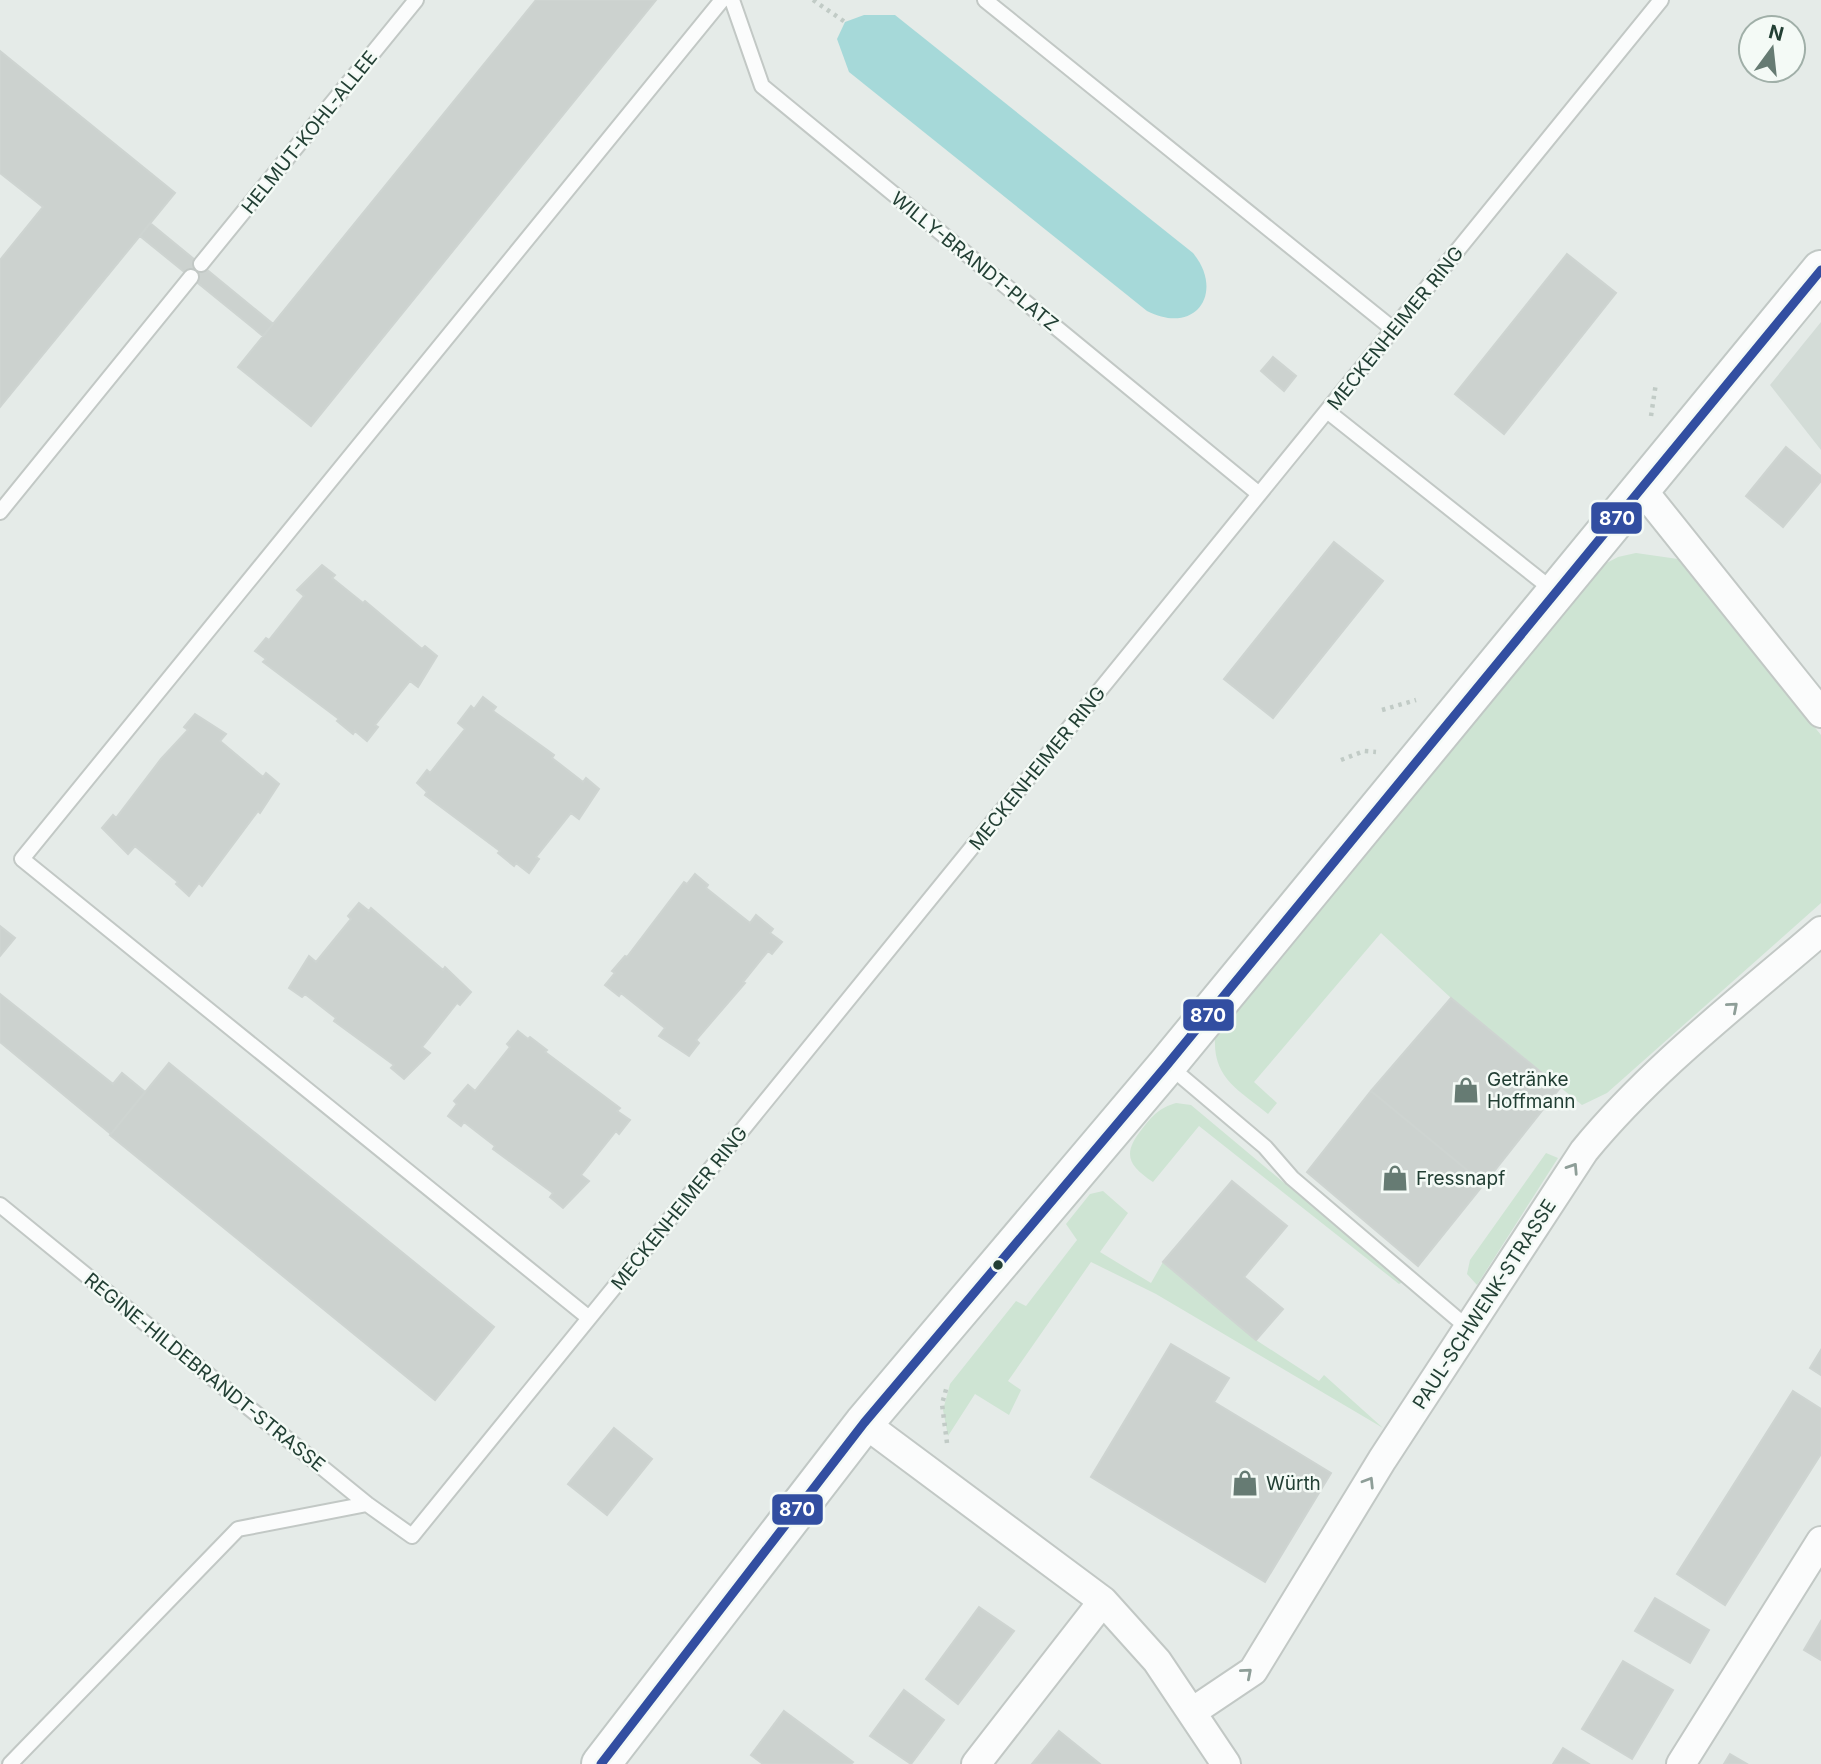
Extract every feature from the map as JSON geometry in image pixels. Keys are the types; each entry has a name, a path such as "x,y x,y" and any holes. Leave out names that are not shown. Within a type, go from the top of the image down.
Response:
{"main road":[{"path":"601,1764 864,1423 1167,1065 1554,591 1821,270"}],"street":[{"path":"1640,487 1821,713"},
{"name":"PAUL-SCHWENK-STRASSE","path":"1192,1712 1253,1671 1468,1328 1584,1151 1618,1110 1821,931"},
{"path":"864,1423 1104,1601 1157,1661 1226,1764"},
{"path":"1681,1764 1821,1541"},
{"path":"976,1764 1104,1601"}],"lane":[{"name":"HELMUT-KOHL-ALLEE","path":"201,264 416,0"},
{"path":"589,1318 23,859 722,0"},
{"name":"WILLY-BRANDT-PLATZ","path":"732,0 762,86 1259,494"},
{"path":"985,0 1393,330"},
{"name":"MECKENHEIMER RING","path":"412,1536 1661,0"},
{"path":"0,512 191,277"},
{"path":"1327,411 1554,591"},
{"path":"1167,1065 1265,1147 1292,1178 1468,1328"},
{"name":"REGINE-HILDEBRANDT-STRASSE","path":"0,1205 367,1504 412,1536"},
{"path":"10,1764 238,1529 367,1504"}],"path":[{"path":"813,0 845,22"}],"shaded area":[{"path":"1821,322 1821,450 1770,385"}],"green space":[{"path":"1636,553 1678,559 1821,735 1821,903 1607,1093 1582,1105 1451,998 1381,933 1254,1082 1277,1103 1268,1114 1223,1074 1218,1064 1215,1038 1599,567 1618,557"},
{"path":"1176,1103 1191,1105 1403,1282 1399,1284 1199,1126 1153,1182 1145,1176 1133,1164 1130,1152 1132,1145 1153,1116"},
{"path":"1546,1153 1558,1158 1477,1285 1467,1274 1470,1260"},
{"path":"1103,1191 1128,1213 1100,1252 1151,1283 1163,1262 1256,1340 1319,1381 1324,1375 1383,1428 1156,1294 1091,1262 1008,1381 1021,1390 1009,1415 975,1394 948,1436 943,1410 950,1384 1016,1301 1026,1306 1077,1240 1066,1224 1090,1194"}],"water":[{"path":"864,15 895,15 1193,253 1206,282 1205,295 1200,306 1192,314 1179,318 1164,317 1147,311 849,72 837,39 845,22"}],"building":[{"path":"536,0 656,0 311,426 238,367"},
{"path":"0,51 175,193 0,407 0,260 43,207 0,173"},
{"path":"150,223 273,324 263,336 140,236"},
{"path":"1567,254 1616,293 1504,434 1455,394"},
{"path":"1273,357 1296,376 1284,391 1261,371"},
{"path":"1786,447 1821,476 1821,481 1783,527 1746,496"},
{"path":"1334,542 1383,581 1273,718 1224,679"},
{"path":"322,565 335,575 332,578 363,603 365,601 422,649 425,646 437,656 418,687 410,681 375,725 378,727 367,741 355,731 353,734 337,721 339,719 263,662 266,659 255,651 266,638 269,640 304,596 297,590"},
{"path":"483,697 496,707 493,711 554,755 552,758 583,782 586,778 599,789 579,819 571,813 536,857 539,859 529,873 516,863 514,866 498,853 500,851 425,795 427,792 417,783 427,770 430,773 465,729 458,723 471,706 474,709"},
{"path":"195,714 226,734 220,741 263,777 266,773 279,784 260,813 258,811 202,886 199,883 189,896 176,884 178,882 135,846 128,854 102,828 113,815 116,818 161,759 188,730 184,727"},
{"path":"695,874 708,885 706,888 750,923 756,915 773,929 770,933 782,942 772,954 768,951 743,982 745,983 696,1040 699,1043 689,1056 659,1036 665,1028 621,993 619,996 605,985 615,973 612,971 627,957 684,882 687,884"},
{"path":"359,903 369,911 371,908 443,970 445,967 471,992 460,1005 457,1003 422,1047 430,1053 404,1079 391,1068 394,1065 334,1021 336,1018 305,994 302,997 289,988 309,956 316,962 351,919 348,916"},
{"path":"0,926 15,938 0,956"},
{"path":"0,994 113,1084 122,1073 145,1092 111,1134 0,1042"},
{"name":"Getränke Hoffmann","path":"1451,998 1560,1088 1484,1184 1371,1091"},
{"path":"518,1031 528,1039 530,1037 547,1050 545,1052 620,1108 617,1111 630,1120 619,1134 616,1131 581,1175 589,1181 563,1208 550,1197 553,1193 493,1149 495,1146 464,1122 461,1126 448,1116 457,1104 454,1101 468,1085 475,1091 510,1047 507,1044"},
{"path":"169,1063 494,1327 435,1400 110,1135"},
{"name":"Fressnapf","path":"1371,1091 1484,1184 1418,1266 1307,1172"},
{"path":"1232,1181 1287,1226 1244,1277 1283,1309 1256,1340 1163,1262"},
{"path":"1171,1344 1229,1378 1214,1402 1331,1473 1265,1582 1091,1477"},
{"path":"1821,1350 1821,1375 1810,1368"},
{"path":"1793,1391 1821,1409 1821,1454 1725,1605 1677,1574"},
{"path":"614,1428 652,1459 607,1515 568,1484"},
{"path":"1655,1598 1709,1630 1690,1663 1635,1631"},
{"path":"979,1607 1014,1631 958,1704 926,1679"},
{"path":"1821,1621 1821,1660 1804,1650"},
{"path":"1623,1661 1673,1690 1632,1759 1582,1729"},
{"path":"904,1690 944,1720 911,1764 870,1736"},
{"path":"784,1711 853,1762 763,1764 751,1755"},
{"path":"1059,1731 1100,1764 1032,1764"},
{"path":"1563,1748 1589,1764 1553,1764"},
{"path":"1730,1754 1747,1764 1724,1764"}],"transit line":[{"name":"870","path":"601,1764 864,1423 1167,1065 1821,270"}],"place":[{"name":"Getränke Hoffmann","path":"1466,1090"},
{"name":"Fressnapf","path":"1395,1178"},
{"name":"Würth","path":"1245,1483"}]}
